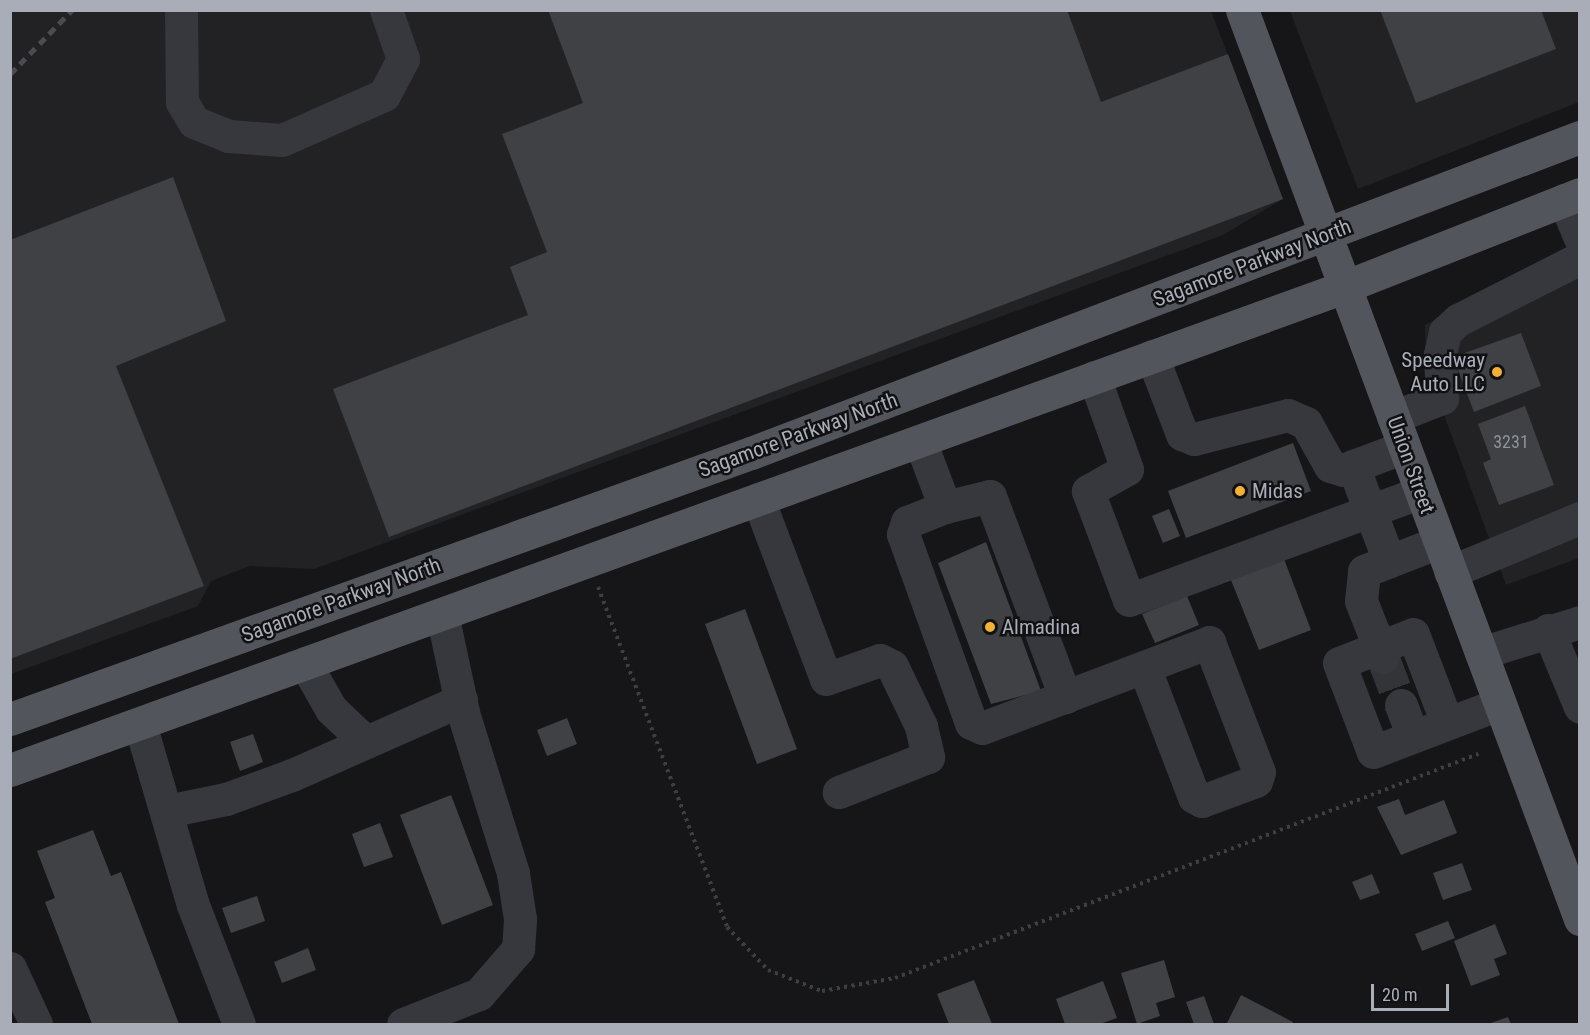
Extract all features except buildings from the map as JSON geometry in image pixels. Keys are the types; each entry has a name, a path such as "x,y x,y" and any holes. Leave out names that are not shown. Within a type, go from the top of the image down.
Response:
{"main road":[{"name":"Union Street","path":"1242,10 1580,919"},
{"name":"Sagamore Parkway North","path":"10,718 751,453 1580,137"},
{"path":"10,770 1344,287 1572,197"}],"lane":[{"path":"181,10 182,102 194,122 228,136 282,140 384,95 403,59 386,10"},
{"path":"1572,197 1580,238"},
{"path":"1393,417 1442,398 1440,354 1445,332 1458,320 1580,258"},
{"path":"1152,356 1182,434 1194,439 1288,415 1306,423 1330,466 1353,466 1404,447"},
{"path":"1094,377 1127,469 1088,491 1129,600 1420,492"},
{"path":"920,441 945,507"},
{"path":"1353,466 1389,561"},
{"path":"1065,697 990,496 945,507 907,522 903,534 971,723 982,728 1065,697 1209,642 1258,772 1256,781 1202,801 1194,797 1144,667"},
{"path":"758,499 826,679 880,660 892,666 921,726 928,757 839,792"},
{"path":"1450,572 1580,518"},
{"path":"1381,652 1361,601 1364,571 1439,542"},
{"path":"403,1024 479,994 518,949 520,919 513,873 461,700 442,614"},
{"path":"1481,653 1548,630 1580,622"},
{"path":"1548,630 1580,707"},
{"path":"1447,723 1413,634 1381,652 1339,663 1373,752 1499,704"},
{"path":"305,663 331,709 366,741"},
{"path":"167,811 226,799 461,700"},
{"path":"1401,705 1413,736"},
{"path":"140,724 193,904 238,1024"},
{"path":"10,968 36,1024"}],"path":[{"path":"600,587 727,927 768,970 822,990 896,978 1478,754"}],"shaded area":[{"path":"11,11 1211,11 1283,199 1223,235 314,569 250,566 211,581 198,606 11,674"},
{"path":"1290,11 1579,11 1579,102 1358,189"},
{"path":"1579,249 1579,558 1506,585 1426,365 1425,325"}],"tunnel":[{"path":"1383,657 1401,705"}],"railway":[{"path":"10,74 72,10"}],"place":[{"name":"Speedway Auto LLC","path":"1497,372"},
{"name":"Midas","path":"1240,491"},
{"name":"Almadina","path":"990,627"}]}
